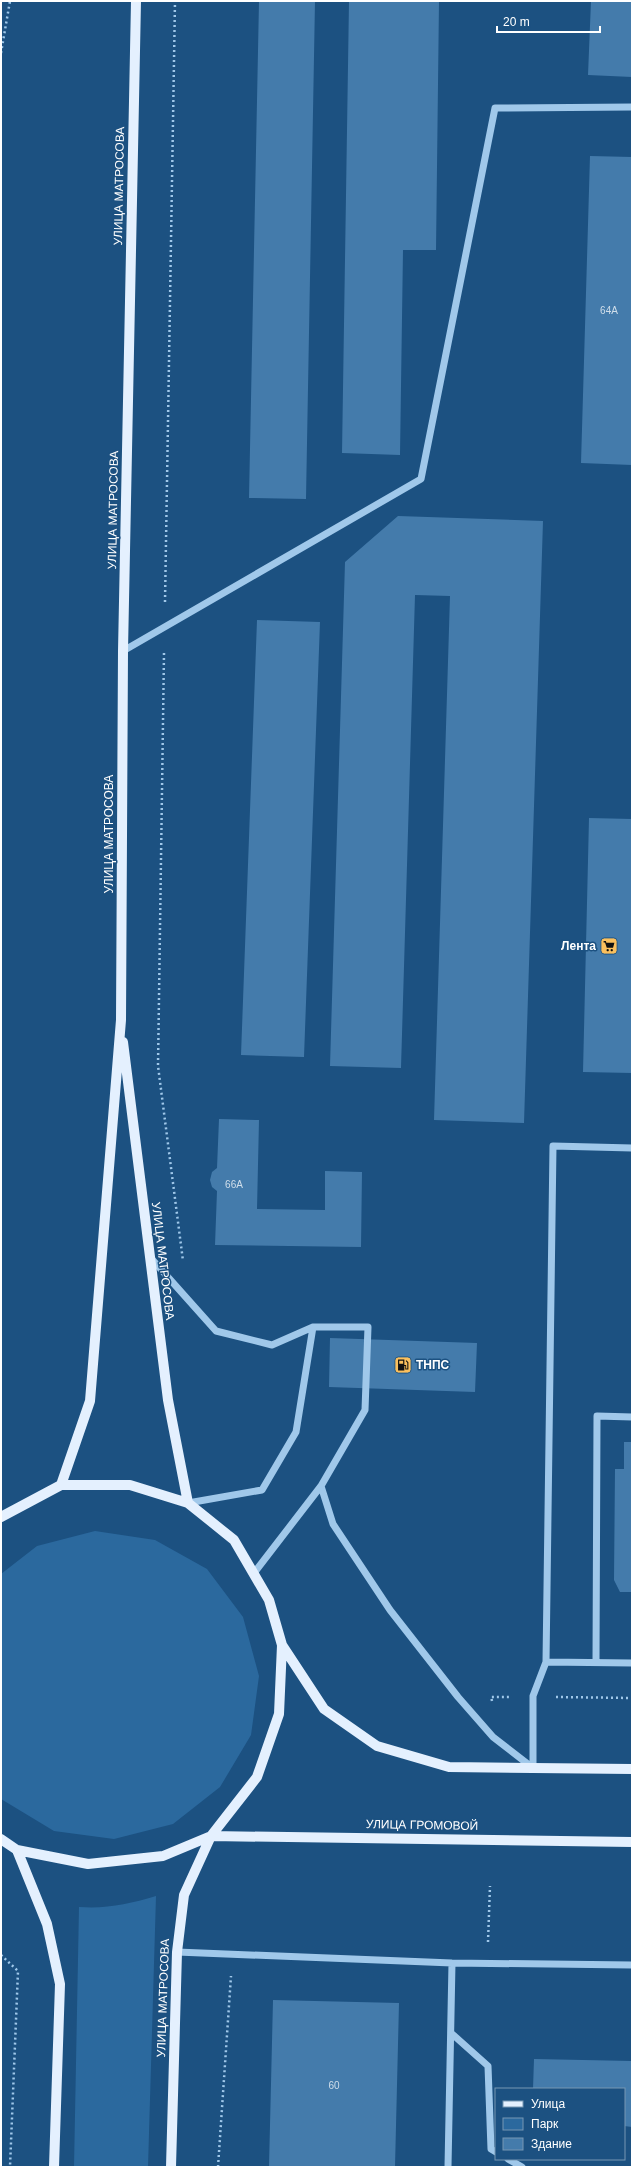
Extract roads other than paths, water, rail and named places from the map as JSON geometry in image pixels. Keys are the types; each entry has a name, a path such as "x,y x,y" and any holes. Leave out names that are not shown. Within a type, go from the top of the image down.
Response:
{"main road":[{"name":"УЛИЦА МАТРОСОВА","path":"61,1485 90,1401 121,1020 123,651 136,1"},
{"name":"УЛИЦА МАТРОСОВА","path":"121,1020 168,1400 188,1503"},
{"path":"1,1517 61,1485 130,1485 188,1503 234,1540 269,1600 282,1645 324,1709 377,1746 448,1767 632,1769"},
{"name":"УЛИЦА МАТРОСОВА","path":"171,2167 177,1952 184,1895 211,1836 257,1777 279,1714 282,1645"},
{"path":"1,1839 17,1850 88,1864 163,1856 211,1836"},
{"name":"УЛИЦА ГРОМОВОЙ","path":"211,1836 632,1842"},
{"path":"17,1850 47,1924 60,1984 54,2167"}],"lane":[{"path":"123,651 421,479 494,108 632,106"},
{"path":"533,1768 533,1696 546,1662 552,1146 632,1148"},
{"path":"149,1255 216,1331 272,1345 313,1327 368,1327 365,1410 321,1486 254,1573"},
{"path":"188,1503 262,1490 296,1432 313,1327"},
{"path":"596,1662 597,1416 632,1417"},
{"path":"321,1486 333,1524 390,1610 458,1697 493,1737 533,1768"},
{"path":"546,1662 632,1663"},
{"path":"177,1952 452,1962 632,1965"},
{"path":"448,2167 452,1962"},
{"path":"451,2033 488,2066 492,2149 495,2151"},
{"path":"512,2163 522,2167"}],"place":[{"name":"Лента","path":"609,946"},
{"name":"ТНПС","path":"403,1365"}]}
